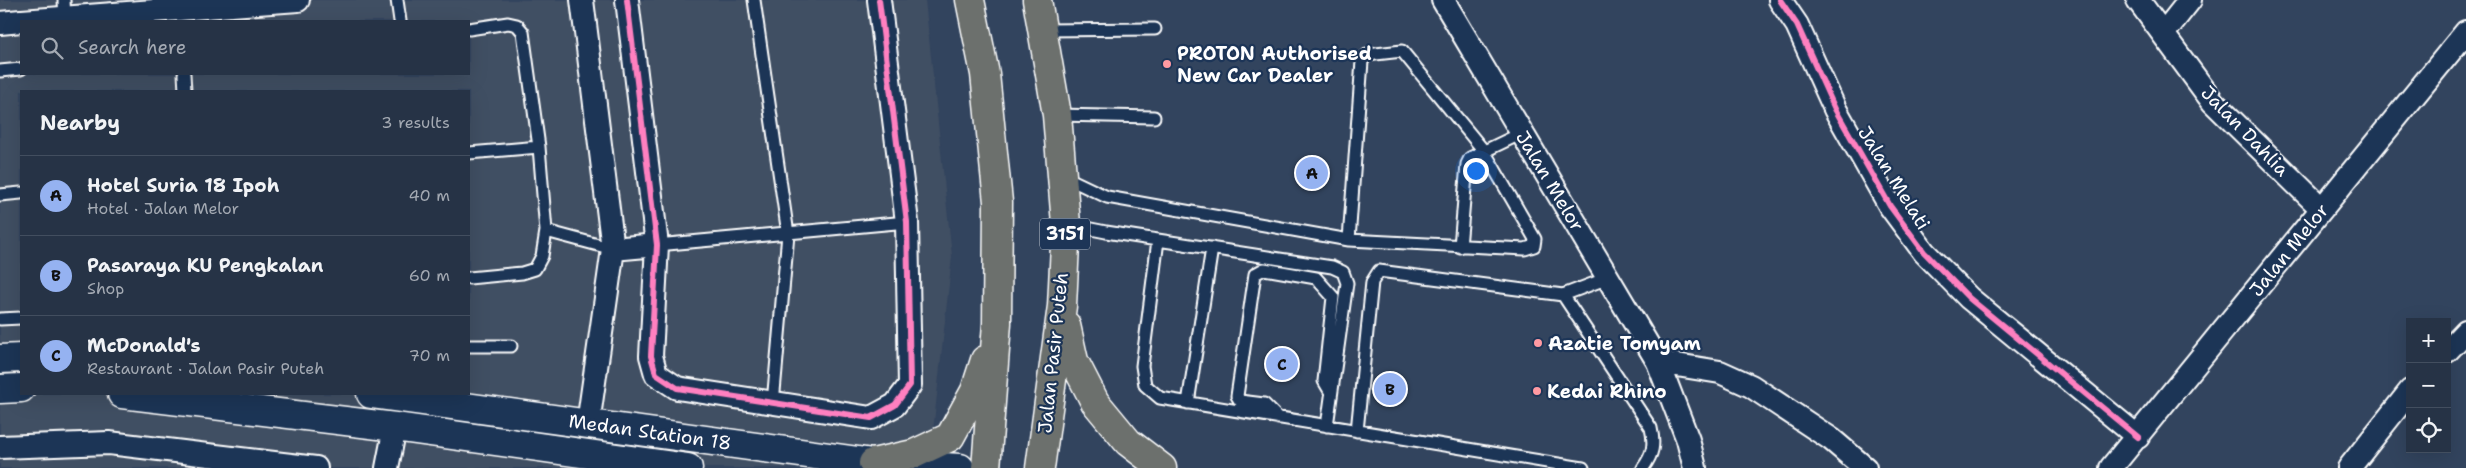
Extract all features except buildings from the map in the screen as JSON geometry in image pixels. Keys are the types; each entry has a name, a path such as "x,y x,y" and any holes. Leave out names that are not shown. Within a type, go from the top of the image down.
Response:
{"main road":[{"path":"970,0 985,74"},
{"path":"980,0 985,74 998,202 997,323 986,468"},
{"name":"Jalan Pasir Puteh","path":"1037,0 1044,30 1057,115 1066,224 1062,306 1040,468"},
{"path":"1062,306 1074,361 1095,402 1128,442 1162,468"},
{"path":"873,463 914,454 950,437 975,391 997,323"}],"street":[{"path":"27,20 106,7 298,0"},
{"path":"582,0 613,249 588,424"},
{"path":"627,0 657,245 651,356 656,374 677,388 871,418 895,405 910,385 907,222 879,0"},
{"name":"Jalan Melor","path":"1443,0 1658,362 1688,440 1695,468"},
{"name":"Jalan Melati","path":"1780,0 1797,25 1835,109 1890,206 1924,252 1969,298 2138,437"},
{"name":"Jalan Dahlia","path":"2138,0 2212,102 2322,210"},
{"path":"2163,34 2190,0"},
{"path":"0,23 20,21"},
{"name":"Jalan Melor","path":"2111,468 2466,32"},
{"path":"613,249 657,245"},
{"path":"2451,347 2466,331"},
{"path":"0,359 20,358"},
{"path":"1658,362 1720,372 1751,386 1831,440 1865,468"},
{"path":"0,389 20,388"},
{"name":"Medan Station 18","path":"130,395 395,427 688,468"},
{"name":"Medan Station 18","path":"377,395 873,463 960,468"},
{"path":"2349,468 2406,395"},
{"path":"387,468 395,427"},
{"path":"0,447 109,443 316,468"}],"lane":[{"path":"396,0 400,20"},
{"path":"754,0 788,234 773,403"},
{"path":"470,29 508,23 517,25 523,32 539,147 546,231 542,256 535,269 522,273 470,278"},
{"path":"1044,30 1155,29"},
{"path":"1061,175 1107,197 1349,240 1525,250 1534,246 1535,239 1484,151 1404,52 1398,51 1367,56 1362,61 1349,240"},
{"path":"0,71 20,69"},
{"path":"184,75 185,90"},
{"path":"1057,115 1154,117"},
{"path":"1460,247 1467,164 1473,155 1522,133"},
{"path":"470,153 539,147"},
{"path":"0,195 20,193"},
{"path":"657,245 907,222"},
{"path":"1066,224 1332,267 1343,272 1347,283 1327,426"},
{"path":"546,231 613,249"},
{"path":"1158,240 1142,366 1145,384 1160,398 1357,431 1522,463 1583,468"},
{"path":"1188,403 1212,248"},
{"path":"1278,418 1264,404 1240,401 1237,396 1256,274 1264,269 1316,278 1333,297 1324,380 1331,393"},
{"path":"1357,431 1372,282 1379,271 1563,294 1608,278"},
{"path":"1563,294 1651,428 1654,444 1650,458 1642,468"},
{"path":"0,319 20,318"},
{"path":"470,345 510,346"}],"shaded area":[{"path":"0,0 925,0 952,256 929,468 0,468"}],"cycle path":[{"path":"627,0 657,245 651,356 656,374 677,388 871,418 895,405 910,385 907,222 879,0"},
{"path":"1780,0 1797,25 1835,109 1890,206 1924,252 1969,298 2138,437"}],"place":[{"name":"PROTON Authorised New Car Dealer","path":"1167,64"},
{"name":"Hotel Suria 18 Ipoh","path":"1312,173"},
{"name":"Azatie Tomyam","path":"1538,343"},
{"name":"McDonald's","path":"1282,364"},
{"name":"Pasaraya KU Pengkalan","path":"1390,389"},
{"name":"Kedai Rhino","path":"1537,391"}]}
